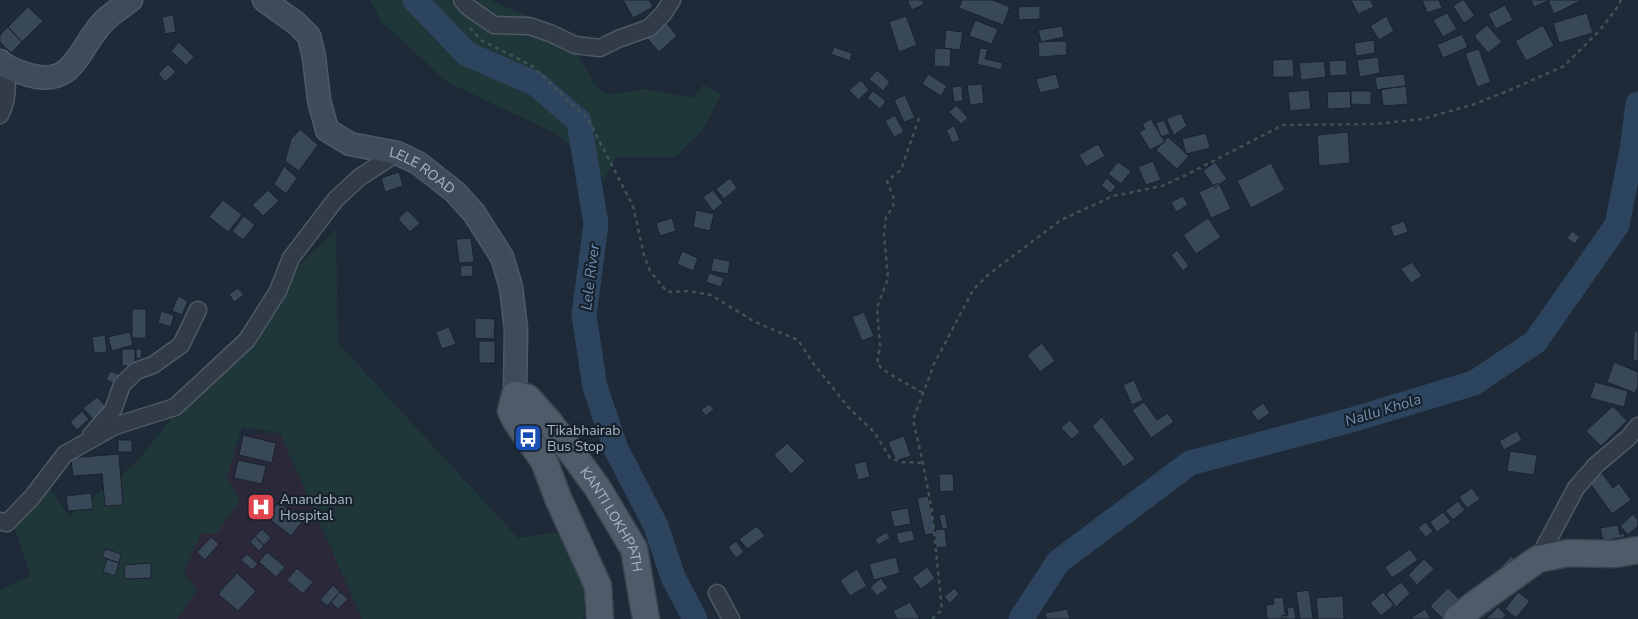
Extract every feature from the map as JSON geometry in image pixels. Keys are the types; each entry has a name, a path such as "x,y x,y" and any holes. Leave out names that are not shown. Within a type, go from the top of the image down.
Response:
{"main road":[{"path":"515,395 511,411 544,461 558,498 598,586 600,619"},
{"name":"KANTI LOKHPATH","path":"515,395 528,398 550,423 597,487 634,549 646,619"},
{"path":"1457,619 1538,559 1568,553 1614,554 1638,550"}],"street":[{"path":"2,64 37,78 56,77 72,66 104,22 131,0"},
{"name":"LELE ROAD","path":"264,0 296,23 309,36 314,57 319,100 327,130 350,144 397,153 418,163 455,192 474,213 502,257 511,287 516,329 515,395"},
{"path":"462,0 468,7 494,25 529,26 550,33 575,45 600,48 648,28 663,14 672,0"},
{"path":"0,115 3,110 8,81 2,64"},
{"path":"0,521 7,523 32,496 65,454 115,426 175,407 247,340 278,292 290,258 336,199 360,177 397,153"},
{"path":"81,446 113,410 122,385 136,371 153,364 181,345 198,310"},
{"path":"1538,559 1576,488 1596,465 1628,438 1638,426"},
{"path":"716,593 731,619"}],"path":[{"path":"932,619 942,610 932,512 924,463 913,420 934,364 973,290 989,274 1061,220 1113,196 1162,186 1215,161 1257,137 1283,125 1376,124 1422,119 1472,105 1510,90 1564,66 1600,30 1621,0"},
{"path":"470,27 481,40 532,66 588,119 634,206 644,255 650,271 667,292 688,290 711,295 755,322 798,340 813,363 849,408 875,433 890,458 902,462 924,463"},
{"path":"919,118 901,170 887,180 894,199 894,207 886,217 884,234 888,278 877,308 880,346 877,364 888,374 923,393"}],"shaded area":[{"name":"Anandaban Hospital","path":"280,433 362,619 156,619 243,435"}],"green space":[{"path":"370,0 492,0 555,27 574,47 595,85 607,95 645,89 693,98 703,85 721,94 703,130 675,157 616,157 604,179 557,134 447,82 381,21"},
{"path":"336,230 338,343 518,538 566,531 587,582 583,619 362,619 280,433 242,427 227,477 240,500 217,534 201,533 184,573 197,590 177,619 0,619 0,590 31,576 13,524 46,483 69,516 135,464 274,289"}],"building":[{"path":"623,0 649,0 653,7 633,18"},
{"path":"907,0 922,0 924,4 912,10"},
{"path":"962,0 992,0 1010,7 1003,25 959,8"},
{"path":"1351,0 1370,0 1374,7 1358,14"},
{"path":"1422,0 1439,0 1442,8 1427,13"},
{"path":"1464,0 1475,16 1464,23 1453,6"},
{"path":"1531,0 1550,0 1534,7"},
{"path":"1548,0 1580,0 1580,1 1554,14"},
{"path":"1505,5 1513,20 1496,29 1488,14"},
{"path":"1040,6 1040,19 1019,20 1018,7"},
{"path":"28,7 43,21 22,42 8,27"},
{"path":"1447,13 1457,29 1443,37 1433,20"},
{"path":"1587,13 1593,33 1559,43 1553,23"},
{"path":"173,15 176,32 165,34 162,17"},
{"path":"906,16 917,45 899,52 889,22"},
{"path":"1386,16 1394,31 1379,40 1370,26"},
{"path":"975,20 998,29 992,44 969,36"},
{"path":"665,21 677,36 659,52 646,37"},
{"path":"1487,25 1502,42 1488,53 1474,36"},
{"path":"1543,25 1554,46 1526,61 1515,41"},
{"path":"1062,26 1064,37 1041,42 1038,30"},
{"path":"8,27 22,42 11,53 0,42 0,35"},
{"path":"946,30 963,32 960,50 944,48"},
{"path":"1462,34 1468,47 1443,58 1437,45"},
{"path":"1374,40 1375,53 1356,56 1354,43"},
{"path":"1066,41 1067,55 1039,57 1038,42"},
{"path":"179,42 194,57 186,65 171,51"},
{"path":"834,47 852,53 850,61 831,54"},
{"path":"935,48 951,49 950,67 934,66"},
{"path":"980,48 988,49 985,59 1003,63 1001,70 977,64"},
{"path":"1479,49 1491,82 1477,87 1465,53"},
{"path":"1378,57 1380,73 1360,77 1357,60"},
{"path":"1293,59 1294,77 1273,77 1273,60"},
{"path":"1346,60 1347,75 1330,76 1329,61"},
{"path":"1324,61 1326,77 1301,80 1299,63"},
{"path":"168,64 176,72 165,82 158,74"},
{"path":"877,70 890,82 883,91 869,79"},
{"path":"928,74 947,86 941,96 922,84"},
{"path":"1056,74 1060,88 1040,93 1036,79"},
{"path":"1404,74 1406,86 1377,90 1375,77"},
{"path":"861,80 869,90 858,100 849,90"},
{"path":"982,84 984,103 970,105 967,85"},
{"path":"962,86 963,101 954,102 952,87"},
{"path":"1406,86 1408,104 1383,106 1381,89"},
{"path":"1309,90 1311,109 1290,111 1288,92"},
{"path":"873,91 886,101 880,109 867,98"},
{"path":"1350,91 1351,108 1328,109 1327,92"},
{"path":"1351,91 1371,91 1371,105 1351,104"},
{"path":"905,95 915,118 904,122 894,100"},
{"path":"956,105 968,118 961,124 949,112"},
{"path":"1181,113 1187,126 1174,135 1166,119"},
{"path":"895,115 904,132 894,137 885,121"},
{"path":"1151,119 1165,142 1150,150 1139,132 1145,129 1142,124"},
{"path":"1164,120 1170,134 1161,137 1156,123"},
{"path":"954,126 960,140 952,143 946,130"},
{"path":"300,129 318,145 299,171 285,161 291,139"},
{"path":"1348,132 1350,163 1319,166 1317,135"},
{"path":"1206,133 1210,148 1186,154 1182,139"},
{"path":"1168,137 1189,156 1177,169 1156,150"},
{"path":"1098,144 1105,156 1086,167 1079,155"},
{"path":"1153,161 1161,180 1146,185 1138,167"},
{"path":"1118,162 1131,171 1121,184 1108,174"},
{"path":"1215,162 1227,179 1215,188 1203,171"},
{"path":"1271,163 1285,190 1251,208 1237,181"},
{"path":"284,166 297,178 286,194 274,184"},
{"path":"399,172 403,186 385,192 381,178"},
{"path":"730,178 737,188 724,199 716,189"},
{"path":"1107,178 1116,187 1110,193 1101,185"},
{"path":"1219,183 1231,209 1211,218 1199,192"},
{"path":"268,190 279,201 263,216 252,205"},
{"path":"713,190 723,203 713,211 703,197"},
{"path":"1183,196 1188,205 1176,212 1171,202"},
{"path":"223,200 242,215 228,232 209,217"},
{"path":"407,210 420,223 410,232 398,219"},
{"path":"696,210 714,214 710,231 693,227"},
{"path":"244,216 255,225 243,240 232,231"},
{"path":"672,218 676,231 660,236 656,223"},
{"path":"1208,218 1221,237 1196,254 1183,235"},
{"path":"1404,221 1408,232 1394,237 1390,226"},
{"path":"1572,231 1580,237 1575,244 1567,238"},
{"path":"471,238 474,262 459,263 456,239"},
{"path":"1177,250 1189,266 1183,271 1171,255"},
{"path":"682,251 698,258 693,271 677,264"},
{"path":"713,258 730,261 728,274 711,271"},
{"path":"1412,262 1422,276 1411,283 1401,269"},
{"path":"472,265 473,276 461,277 460,266"},
{"path":"709,273 724,278 721,287 706,282"},
{"path":"238,288 244,295 234,302 229,294"},
{"path":"178,296 188,301 182,315 172,311"},
{"path":"132,309 146,309 146,338 132,338"},
{"path":"161,311 174,315 171,327 158,323"},
{"path":"864,312 874,336 862,341 852,317"},
{"path":"475,318 495,319 494,339 475,338"},
{"path":"449,327 456,344 442,349 436,332"},
{"path":"1634,331 1638,331 1638,361 1633,361"},
{"path":"130,332 133,345 112,351 108,337"},
{"path":"105,335 107,352 94,353 92,337"},
{"path":"479,341 495,341 495,363 479,363"},
{"path":"1042,343 1055,361 1040,372 1027,355"},
{"path":"122,349 135,349 135,366 122,366"},
{"path":"136,349 142,349 141,359 136,358"},
{"path":"1614,362 1638,372 1638,386 1635,393 1607,382"},
{"path":"110,371 124,376 120,386 106,380"},
{"path":"1134,380 1143,400 1132,405 1123,385"},
{"path":"1595,382 1628,391 1624,407 1590,398"},
{"path":"97,397 107,408 93,419 83,408"},
{"path":"1144,402 1157,420 1168,413 1174,422 1151,438 1132,410"},
{"path":"1263,403 1270,413 1258,421 1251,412"},
{"path":"709,404 714,409 706,416 701,410"},
{"path":"1613,406 1627,421 1601,446 1586,431"},
{"path":"82,411 89,419 77,430 70,422"},
{"path":"1102,417 1135,459 1124,467 1092,426"},
{"path":"1070,420 1080,432 1072,439 1061,428"},
{"path":"1517,431 1522,440 1504,450 1499,441"},
{"path":"243,435 276,443 272,463 239,455"},
{"path":"904,436 911,456 896,461 888,442"},
{"path":"118,440 132,440 132,452 118,452"},
{"path":"787,443 805,461 791,474 774,455"},
{"path":"1510,451 1537,455 1534,475 1507,471"},
{"path":"119,454 123,505 105,506 102,474 73,476 71,458"},
{"path":"238,460 266,466 262,484 234,478"},
{"path":"866,461 870,477 858,480 854,464"},
{"path":"1602,473 1613,488 1619,483 1631,500 1612,514 1589,482"},
{"path":"939,474 953,474 954,491 940,492"},
{"path":"1472,488 1480,499 1467,508 1459,497"},
{"path":"91,493 93,509 68,511 66,496"},
{"path":"928,496 936,533 925,535 917,498"},
{"path":"1458,501 1465,510 1453,520 1445,511"},
{"path":"279,502 303,521 291,536 267,517"},
{"path":"908,508 911,524 894,527 890,511"},
{"path":"1443,512 1451,522 1437,532 1430,522"},
{"path":"945,514 948,528 942,529 939,515"},
{"path":"1633,514 1638,520 1638,526 1628,535 1620,526"},
{"path":"1425,522 1433,531 1426,537 1418,528"},
{"path":"1618,525 1620,535 1624,533 1625,537 1603,541 1600,528"},
{"path":"757,526 765,536 747,549 739,539"},
{"path":"262,529 271,538 264,546 255,536"},
{"path":"945,529 947,547 936,548 934,530"},
{"path":"912,530 915,540 899,544 896,533"},
{"path":"887,532 890,538 878,545 875,539"},
{"path":"255,536 264,546 259,551 250,542"},
{"path":"211,537 219,544 205,560 197,552"},
{"path":"736,541 744,552 736,558 728,547"},
{"path":"105,549 121,554 119,563 102,557"},
{"path":"1410,549 1418,560 1392,578 1385,567"},
{"path":"267,552 285,567 276,577 259,562"},
{"path":"247,554 258,564 252,570 241,560"},
{"path":"1511,556 1519,564 1505,578 1498,570"},
{"path":"896,557 900,573 874,580 869,564"},
{"path":"107,559 119,563 115,576 103,572"},
{"path":"1424,559 1434,569 1417,585 1408,575"},
{"path":"151,563 151,578 125,579 124,565"},
{"path":"927,567 935,578 921,589 912,578"},
{"path":"297,568 313,582 303,594 287,580"},
{"path":"857,569 867,586 850,596 840,580"},
{"path":"237,573 256,591 238,611 218,594"},
{"path":"881,578 888,588 877,596 870,587"},
{"path":"1401,582 1410,593 1396,607 1386,594"},
{"path":"333,585 340,592 327,606 320,600"},
{"path":"954,588 959,594 950,603 944,597"},
{"path":"1448,588 1461,601 1443,619 1430,606"},
{"path":"1309,590 1313,619 1300,619 1296,592"},
{"path":"340,592 348,599 338,609 331,602"},
{"path":"1383,592 1394,605 1381,616 1370,603"},
{"path":"1518,592 1530,601 1516,618 1505,609"},
{"path":"1343,596 1344,619 1318,619 1316,598"},
{"path":"1283,597 1286,619 1267,619 1266,605 1274,604 1273,598"},
{"path":"910,602 920,619 897,619 893,611"},
{"path":"1294,607 1296,619 1282,619 1281,616 1288,615 1287,608"},
{"path":"1498,607 1506,615 1503,619 1486,619"},
{"path":"1067,609 1070,619 1047,619 1045,613"},
{"path":"1425,609 1431,619 1411,618"}],"waterway":[{"name":"Lele River","path":"415,0 467,54 536,84 579,121 596,224 584,315 595,387 616,449 656,526 673,577 695,619"},
{"name":"Nallu Khola","path":"1021,619 1058,562 1190,463 1355,419 1474,383 1535,342 1617,225 1632,150 1638,104"}],"place":[{"name":"Tikabhairab Bus Stop","path":"528,438"},
{"name":"Anandaban Hospital","path":"261,507"}]}
